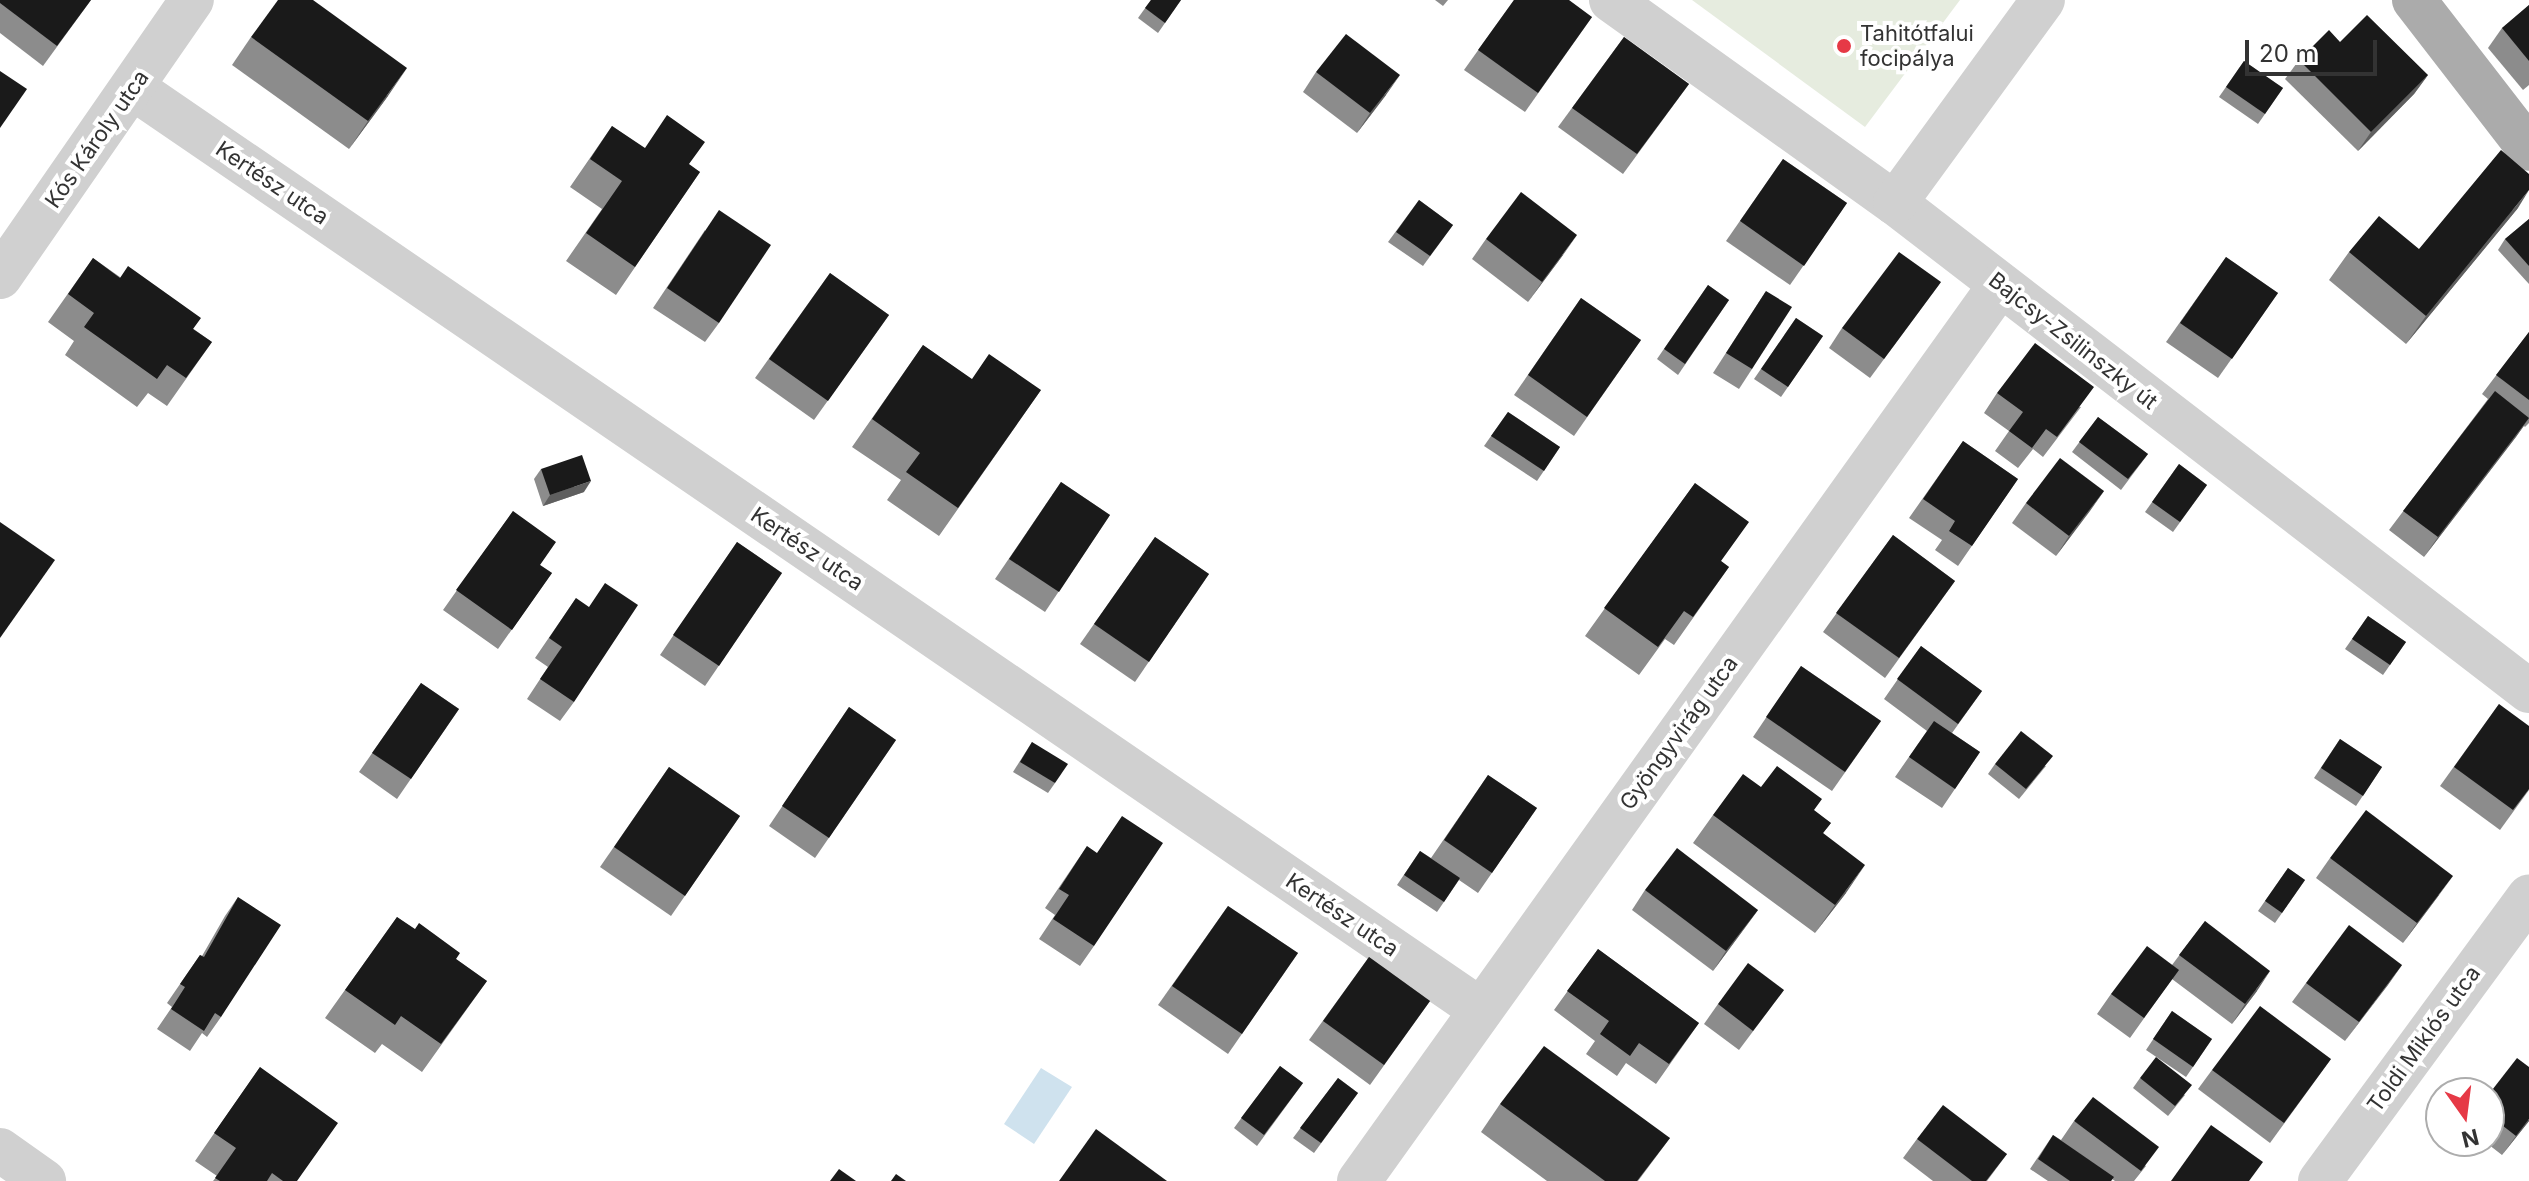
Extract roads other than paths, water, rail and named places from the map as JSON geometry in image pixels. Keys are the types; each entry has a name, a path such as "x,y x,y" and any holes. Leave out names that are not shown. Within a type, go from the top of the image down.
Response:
{"main road":[{"path":"2414,0 2529,149"}],"street":[{"name":"Kós Károly utca","path":"0,277 192,0"},
{"name":"Bajcsy-Zsilinszky út","path":"1611,0 1895,203 2529,691"},
{"path":"1895,203 2043,0"},
{"name":"Kertész utca","path":"133,88 1481,1010"},
{"name":"Gyöngyvirág utca","path":"1359,1181 2000,285"},
{"name":"Toldi Miklós utca","path":"2320,1181 2529,897"},
{"path":"0,1150 44,1181"}],"water":[{"path":"1041,1068 1072,1087 1034,1144 1004,1124"}],"place":[{"name":"Tahitótfalui focipálya","path":"1844,46"}]}
